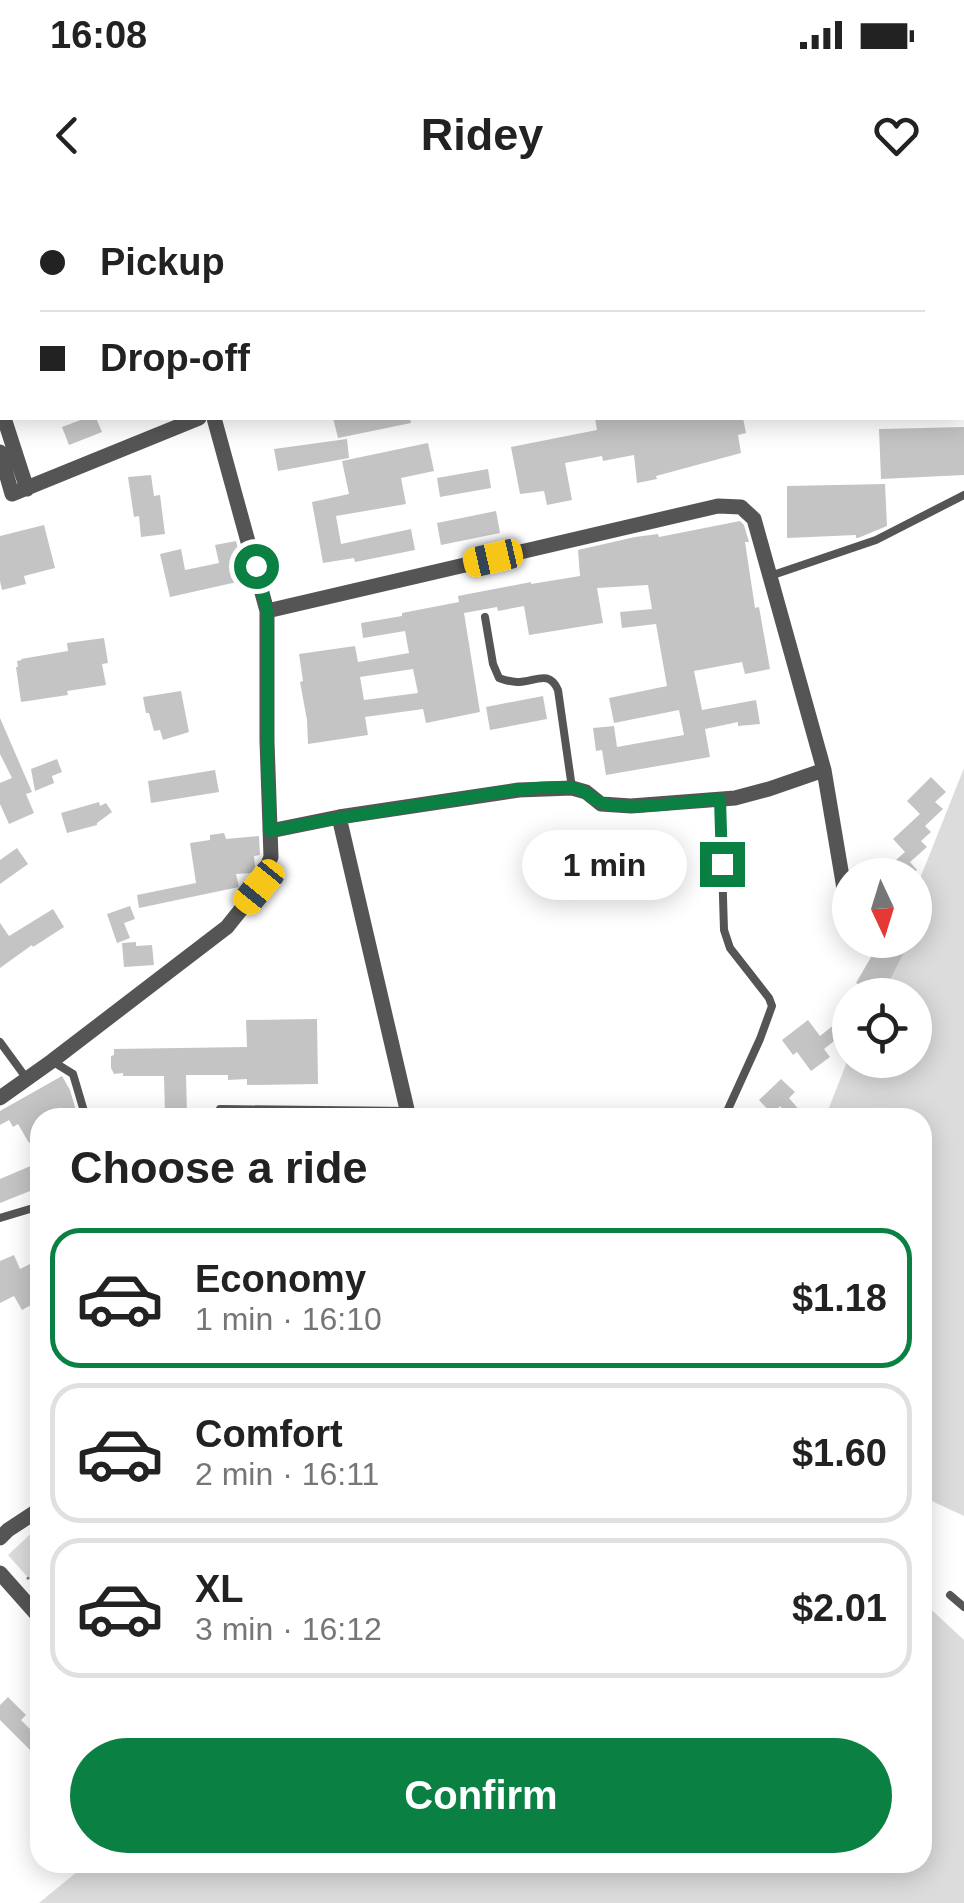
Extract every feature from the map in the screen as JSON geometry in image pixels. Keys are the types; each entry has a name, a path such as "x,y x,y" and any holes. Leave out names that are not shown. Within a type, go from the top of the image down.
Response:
{"street":[{"path":"4,420 13,494"},
{"path":"13,494 195,420"},
{"path":"0,1098 227,927 259,887 272,857 267,611 215,420"},
{"path":"0,452 13,494"},
{"path":"267,611 718,506 741,507 754,519 770,576 824,770 839,858"},
{"path":"270,831 519,790 572,788 612,806 720,799 745,796 824,770"},
{"path":"339,817 407,1108"},
{"path":"0,1538 30,1516"},
{"path":"0,1572 30,1606"}],"lane":[{"path":"770,576 876,540 964,495"},
{"path":"485,617 498,678 514,682 548,678 555,682 572,788"},
{"path":"720,799 724,930 730,948 772,1006 729,1108"},
{"path":"0,1042 27,1079"},
{"path":"52,1061 73,1074 83,1108"},
{"path":"0,1218 30,1209"},
{"path":"950,1594 964,1607"}],"path":[{"path":"16,1590 30,1576"}],"shaded area":[{"path":"964,768 964,1516 932,1501 932,1108 829,1108 841,1078 932,1078 932,978 880,978 888,958 932,958 932,858 928,858"},
{"path":"30,1535 30,1580 8,1555"},
{"path":"932,1610 964,1640 964,1903 39,1903 75,1873 932,1873"}],"building":[{"path":"81,420 97,420 102,432 69,445 62,427"},
{"path":"334,420 410,420 411,423 338,438"},
{"path":"595,420 743,420 746,433 738,435 741,453 656,476 657,479 637,483 634,455 603,461 602,456 565,463 572,500 547,505 544,491 520,494 511,447 597,430"},
{"path":"964,427 964,475 881,479 879,429"},
{"path":"347,439 349,458 278,471 274,449"},
{"path":"428,443 434,471 401,478 406,504 336,516 341,544 411,529 415,550 355,562 354,558 323,563 312,502 349,494 342,461"},
{"path":"488,469 491,488 440,497 437,478"},
{"path":"151,475 154,496 160,495 165,534 141,537 128,477"},
{"path":"885,484 887,526 858,538 787,538 787,486"},
{"path":"496,511 500,533 441,545 437,523"},
{"path":"740,521 749,542 745,542 755,608 759,607 770,669 745,674 742,662 694,671 702,710 756,700 760,724 738,726 738,722 705,729 710,757 606,775 602,750 596,751 593,728 614,726 617,747 684,735 679,710 614,723 609,698 667,686 656,624 622,628 620,612 652,609 648,585 597,588 603,623 529,635 524,606 464,613 480,712 426,723 423,709 365,717 368,735 308,744 299,654 355,646 358,662 409,653 405,631 363,638 361,623 459,602 458,596 580,576 578,550 635,537 659,537","holes":["413,669 418,693 364,700 360,677"]},
{"path":"44,525 55,568 24,576 26,584 2,590 0,536"},
{"path":"236,541 246,580 170,597 160,554 181,549 185,570 219,563 215,545"},
{"path":"104,638 108,663 102,664 106,685 21,702 17,661 68,651 67,643"},
{"path":"181,691 189,732 163,740 160,730 154,731 143,697"},
{"path":"543,696 547,719 490,730 486,707"},
{"path":"0,718 32,792 26,794 34,813 9,824 0,804 0,783 12,778 0,754"},
{"path":"57,759 62,772 52,776 54,783 35,791 31,769"},
{"path":"215,770 219,792 151,803 148,781"},
{"path":"931,777 946,792 935,802 943,809 925,826 931,832 921,841 927,847 915,858 898,858 905,852 893,839 920,814 907,801"},
{"path":"99,802 100,806 106,803 112,812 97,825 67,833 61,813"},
{"path":"224,833 226,839 259,836 260,855 254,856 253,873 236,874 239,887 139,908 137,895 196,883 190,843"},
{"path":"17,848 28,864 0,884 0,860"},
{"path":"130,906 135,919 124,923 130,938 117,943 107,914"},
{"path":"53,909 64,927 0,968 0,923 9,936"},
{"path":"136,942 136,946 152,945 154,965 124,967 122,943"},
{"path":"871,958 901,958 891,978 859,978"},
{"path":"317,1019 318,1084 247,1085 247,1079 228,1080 228,1075 186,1075 187,1108 165,1108 164,1076 123,1076 114,1074 111,1068 114,1049 247,1047 246,1020"},
{"path":"808,1020 820,1036 832,1026 832,1043 824,1049 830,1057 811,1071 782,1040"},
{"path":"62,1076 75,1108 30,1108 29,1143 18,1124 13,1127 9,1120 0,1125 0,1111"},
{"path":"781,1079 795,1092 789,1098 798,1108 766,1108 759,1100"},
{"path":"30,1166 30,1191 0,1203 0,1179"},
{"path":"14,1255 20,1269 30,1264 30,1306 22,1310 14,1296 0,1303 0,1261"},
{"path":"8,1697 26,1715 21,1720 30,1729 30,1750 0,1720 0,1705"}],"route":[{"path":"256,566 267,611 270,831 519,790 572,788 612,806 720,799 722,864"}]}
